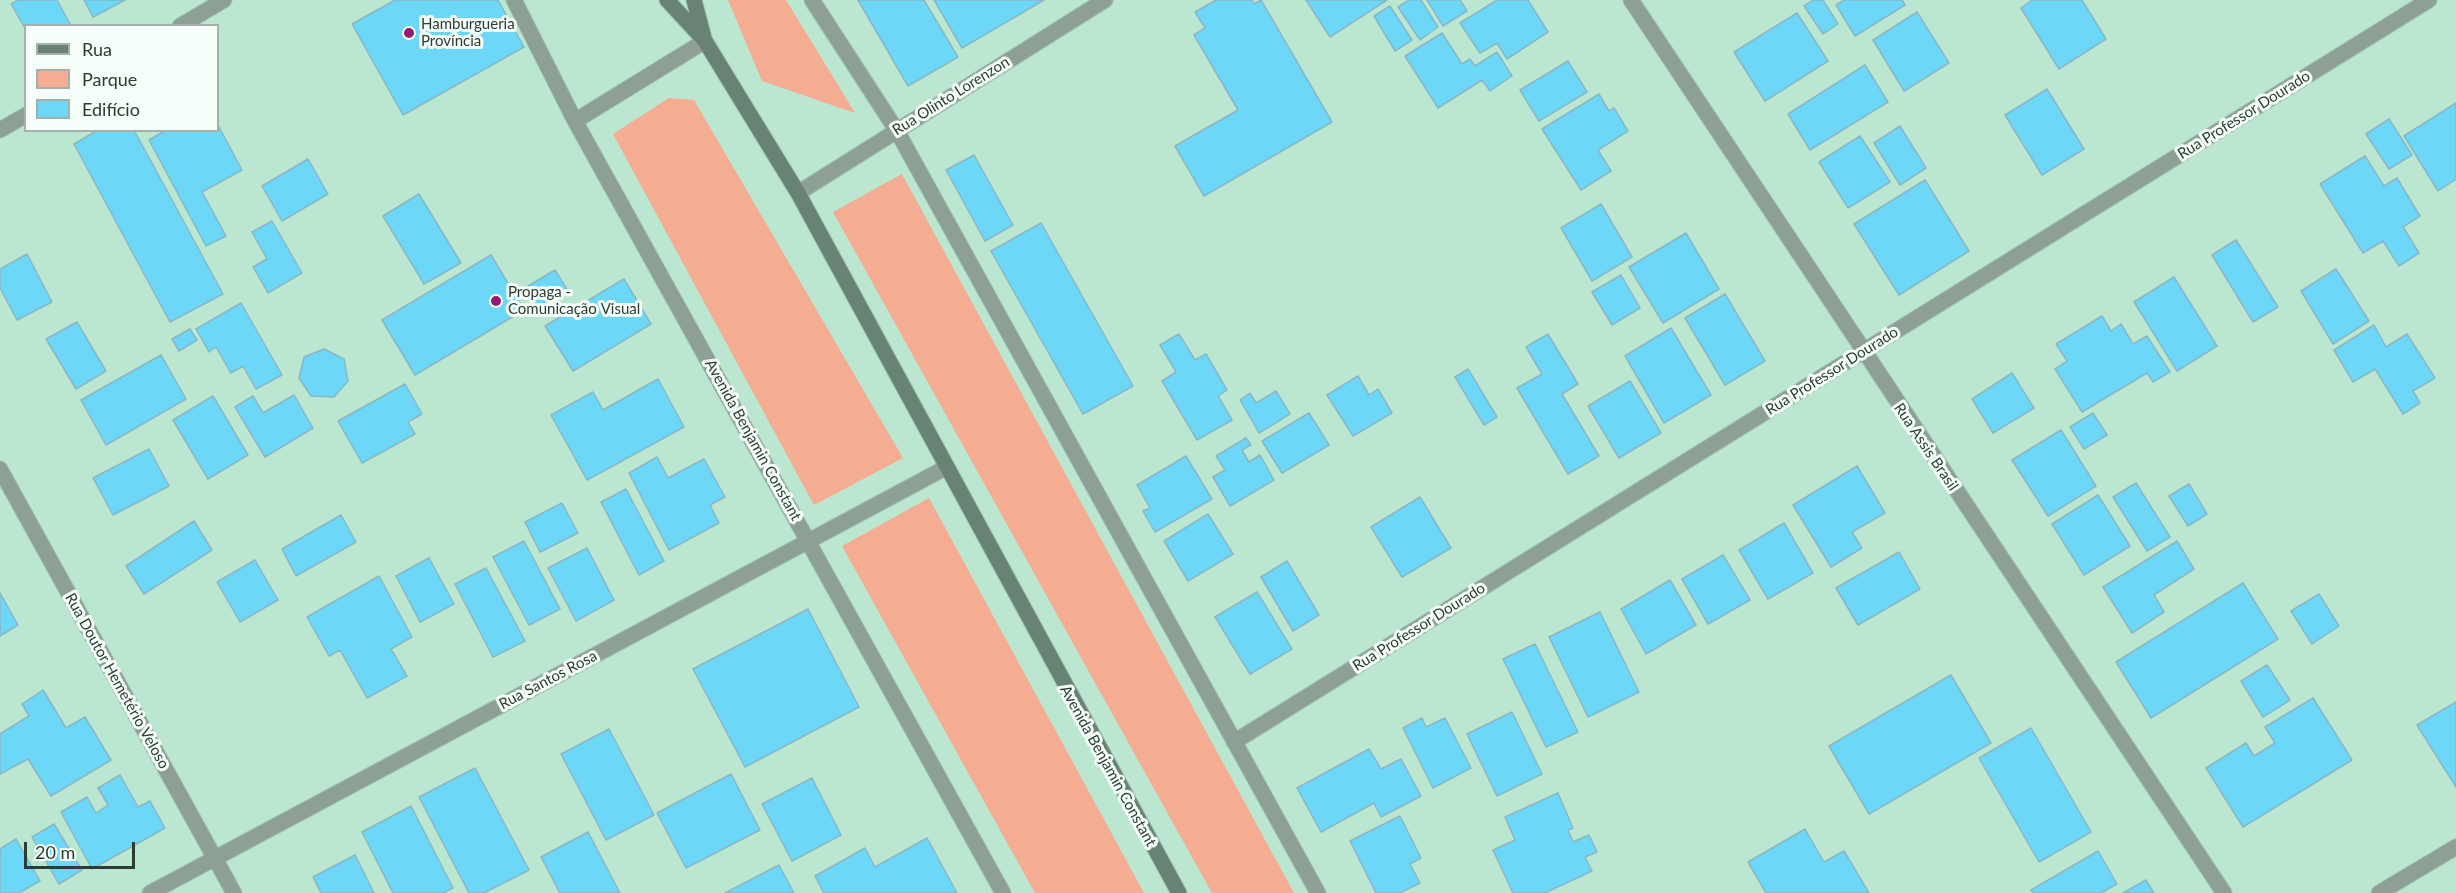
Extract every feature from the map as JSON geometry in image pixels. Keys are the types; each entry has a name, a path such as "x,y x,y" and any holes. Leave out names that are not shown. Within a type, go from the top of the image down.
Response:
{"main road":[{"name":"Avenida Benjamin Constant","path":"667,0 705,41 798,193 1179,893"},
{"name":"Avenida Benjamin Constant","path":"694,0 705,41"}],"street":[{"path":"183,24 224,0"},
{"name":"Avenida Benjamin Constant","path":"514,0 575,121 1003,893"},
{"path":"812,0 897,131 1318,893"},
{"name":"Rua Olinto Lorenzon","path":"798,193 1105,0"},
{"name":"Rua Assis Brasil","path":"1631,0 1862,352 2224,893"},
{"name":"Rua Professor Dourado","path":"1234,742 2429,0"},
{"path":"575,121 705,41"},
{"path":"0,130 24,116"},
{"name":"Rua Santos Rosa","path":"150,893 947,467"},
{"name":"Rua Doutor Hemetério Veloso","path":"0,469 234,893"},
{"path":"2379,893 2456,847"}],"green space":[{"path":"728,0 786,0 855,113 762,81"},
{"path":"669,98 694,100 903,458 814,505 613,134"},
{"path":"902,174 1294,893 1212,893 833,212"},
{"path":"929,498 1144,893 1035,893 842,546"}],"building":[{"path":"18,0 57,0 70,24 24,24 24,27 11,4"},
{"path":"84,0 125,0 93,17"},
{"path":"395,0 498,0 524,47 403,115 352,24"},
{"path":"858,0 924,0 958,57 908,86"},
{"path":"934,0 1044,0 962,48"},
{"path":"1216,0 1252,0 1254,4 1261,0 1332,122 1204,196 1175,146 1238,110 1194,35 1205,28 1195,12"},
{"path":"1306,0 1387,0 1330,37"},
{"path":"1409,0 1421,0 1438,27 1420,40 1398,7"},
{"path":"1427,0 1460,0 1467,11 1443,26"},
{"path":"1497,0 1528,0 1548,32 1507,59 1497,43 1480,53 1460,23"},
{"path":"1813,0 1823,0 1838,24 1823,34 1804,6"},
{"path":"1844,0 1902,0 1905,5 1855,36 1836,5"},
{"path":"2032,0 2082,0 2106,39 2059,69 2021,8"},
{"path":"1390,6 1412,40 1395,51 1374,16"},
{"path":"1917,12 1949,63 1904,91 1873,40"},
{"path":"1797,13 1828,61 1765,101 1734,52"},
{"path":"1442,33 1462,64 1470,59 1475,66 1497,52 1512,76 1490,91 1482,80 1438,108 1405,56"},
{"path":"1568,61 1587,92 1539,121 1520,90"},
{"path":"1865,65 1888,102 1810,150 1788,114"},
{"path":"2047,89 2084,149 2042,175 2005,115"},
{"path":"1599,94 1609,111 1614,108 1628,131 1598,150 1611,171 1581,190 1542,129"},
{"path":"2456,103 2456,179 2438,191 2404,136"},
{"path":"2389,119 2412,155 2389,169 2366,134"},
{"path":"1900,126 1926,168 1900,185 1874,143"},
{"path":"219,127 242,170 202,192 226,236 206,246 149,140 163,132 219,132"},
{"path":"95,132 135,132 223,294 170,322 74,144"},
{"path":"1860,136 1890,182 1848,208 1819,162"},
{"path":"974,155 1013,225 985,241 946,170"},
{"path":"2365,156 2384,186 2397,178 2420,216 2403,227 2419,253 2399,266 2383,241 2363,253 2320,184"},
{"path":"308,159 328,194 282,221 262,186"},
{"path":"1925,180 1969,251 1899,295 1854,224"},
{"path":"419,194 461,263 424,284 383,216"},
{"path":"1601,204 1632,257 1592,281 1561,228"},
{"path":"272,221 302,273 268,293 253,267 267,259 252,232"},
{"path":"1041,223 1133,386 1083,414 991,251"},
{"path":"1686,233 1719,289 1663,323 1629,267"},
{"path":"2236,240 2278,307 2253,322 2212,255"},
{"path":"27,254 52,302 17,320 0,288 0,269"},
{"path":"491,255 524,310 415,375 382,320"},
{"path":"2336,269 2369,321 2333,344 2301,291"},
{"path":"555,270 568,291 536,310 523,289"},
{"path":"1621,275 1640,308 1612,325 1592,292"},
{"path":"2174,277 2217,346 2177,371 2134,302"},
{"path":"624,279 651,324 573,371 545,326"},
{"path":"1725,294 1765,361 1725,385 1685,318"},
{"path":"241,303 282,375 256,389 243,366 231,373 216,347 209,352 196,329"},
{"path":"2102,316 2111,331 2121,324 2133,344 2147,336 2170,372 2153,382 2147,373 2082,412 2055,369 2067,361 2056,344"},
{"path":"77,322 106,371 76,389 46,339"},
{"path":"2374,325 2386,347 2407,334 2435,378 2413,391 2420,403 2403,414 2375,369 2353,382 2334,350"},
{"path":"1671,328 1711,395 1664,423 1625,356"},
{"path":"190,329 197,340 179,351 172,339"},
{"path":"1179,334 1195,360 1206,354 1227,390 1218,396 1232,420 1197,440 1162,381 1176,372 1160,345"},
{"path":"1548,334 1578,384 1562,394 1599,456 1568,474 1517,388 1542,374 1526,347"},
{"path":"324,349 344,359 348,381 334,397 311,396 299,378 304,357"},
{"path":"161,355 186,399 106,445 81,400"},
{"path":"1468,369 1497,417 1484,425 1455,377"},
{"path":"2012,373 2034,408 1993,433 1972,399"},
{"path":"1358,376 1369,395 1378,389 1392,413 1353,436 1327,395"},
{"path":"658,379 684,427 587,480 551,415 593,392 603,410"},
{"path":"1630,381 1661,433 1619,458 1588,406"},
{"path":"405,384 422,414 408,422 415,434 362,463 338,421"},
{"path":"1276,391 1290,414 1259,433 1240,400 1250,393 1256,403"},
{"path":"294,395 313,428 265,457 235,407 253,396 263,413"},
{"path":"213,396 248,455 208,479 173,420"},
{"path":"1309,413 1329,445 1282,473 1262,441"},
{"path":"2093,413 2107,435 2084,449 2070,427"},
{"path":"2061,430 2096,486 2048,516 2012,460"},
{"path":"1246,438 1251,445 1242,450 1249,462 1260,455 1274,480 1230,506 1213,477 1225,470 1216,456"},
{"path":"149,449 169,486 113,515 93,478"},
{"path":"1186,456 1212,499 1155,532 1143,511 1150,508 1137,485"},
{"path":"657,457 668,478 704,459 725,497 710,505 719,523 669,550 629,473"},
{"path":"1857,466 1885,513 1852,532 1862,548 1831,567 1793,505"},
{"path":"2136,483 2170,537 2147,551 2113,497"},
{"path":"2189,484 2207,514 2188,526 2169,496"},
{"path":"626,489 664,561 639,575 601,502"},
{"path":"2098,495 2130,546 2084,575 2052,524"},
{"path":"1420,497 1451,548 1402,577 1371,527"},
{"path":"562,503 578,533 540,552 525,522"},
{"path":"1208,514 1233,554 1188,581 1164,541"},
{"path":"341,515 356,542 296,576 282,549"},
{"path":"194,521 212,550 144,594 126,566"},
{"path":"1784,523 1813,573 1768,599 1739,550"},
{"path":"524,541 560,609 529,625 493,557"},
{"path":"2177,541 2194,569 2154,595 2164,612 2132,633 2103,587"},
{"path":"587,548 614,600 576,621 548,568"},
{"path":"1899,552 1920,589 1858,625 1836,588"},
{"path":"1723,555 1750,600 1708,624 1682,579"},
{"path":"429,558 454,604 420,622 396,576"},
{"path":"255,560 278,600 240,622 217,582"},
{"path":"1287,561 1319,615 1293,631 1261,577"},
{"path":"486,568 525,641 493,657 455,584"},
{"path":"379,576 412,637 391,649 407,676 367,698 340,650 329,656 307,617"},
{"path":"1670,580 1696,625 1646,654 1621,609"},
{"path":"2243,583 2278,639 2151,718 2116,662"},
{"path":"1257,592 1292,649 1250,674 1215,617"},
{"path":"0,593 18,625 0,636"},
{"path":"2319,594 2339,626 2312,644 2291,611"},
{"path":"808,609 859,707 745,767 693,669"},
{"path":"1600,612 1639,692 1588,717 1549,637"},
{"path":"1535,644 1578,732 1546,747 1503,659"},
{"path":"2267,665 2290,700 2263,717 2241,681"},
{"path":"1951,675 1991,743 1869,814 1829,746"},
{"path":"43,690 66,728 85,717 111,760 51,796 28,759 0,774 0,734 29,716 22,704"},
{"path":"2313,698 2352,760 2243,827 2206,768 2246,743 2254,756 2275,743 2265,727"},
{"path":"2456,702 2456,787 2417,725"},
{"path":"1512,712 1542,774 1497,796 1467,734"},
{"path":"1422,718 1426,727 1445,718 1471,768 1433,788 1403,728"},
{"path":"2031,728 2091,832 2039,862 1979,758"},
{"path":"609,729 654,815 606,840 561,754"},
{"path":"1369,749 1381,769 1401,759 1421,796 1381,817 1374,803 1321,832 1297,788"},
{"path":"475,768 529,870 484,893 469,893 419,797"},
{"path":"731,774 760,830 686,868 657,813"},
{"path":"120,775 138,807 150,801 165,828 92,869 61,812 87,797 96,813 108,805 98,788"},
{"path":"812,778 841,835 792,861 762,804"},
{"path":"1558,793 1573,828 1568,830 1573,842 1589,835 1597,852 1585,857 1592,871 1545,893 1513,893 1493,850 1515,840 1505,817"},
{"path":"411,806 453,888 443,893 393,893 362,832"},
{"path":"1400,816 1421,858 1410,864 1420,883 1400,893 1376,893 1350,841"},
{"path":"54,824 82,870 59,884 32,837"},
{"path":"1805,829 1824,862 1844,851 1869,893 1766,893 1748,862"},
{"path":"588,832 620,893 560,893 541,857"},
{"path":"927,838 957,893 824,893 815,876 865,848 875,867"},
{"path":"16,839 40,881 19,893 0,893 0,849"},
{"path":"2098,851 2117,884 2101,893 2033,893 2031,890"},
{"path":"355,855 374,893 321,893 313,877"},
{"path":"779,865 794,893 725,893"},
{"path":"2146,880 2154,893 2123,893"}],"place":[{"name":"Hamburgueria Província","path":"409,33"},
{"name":"Propaga - Comunicação Visual","path":"496,301"}]}
